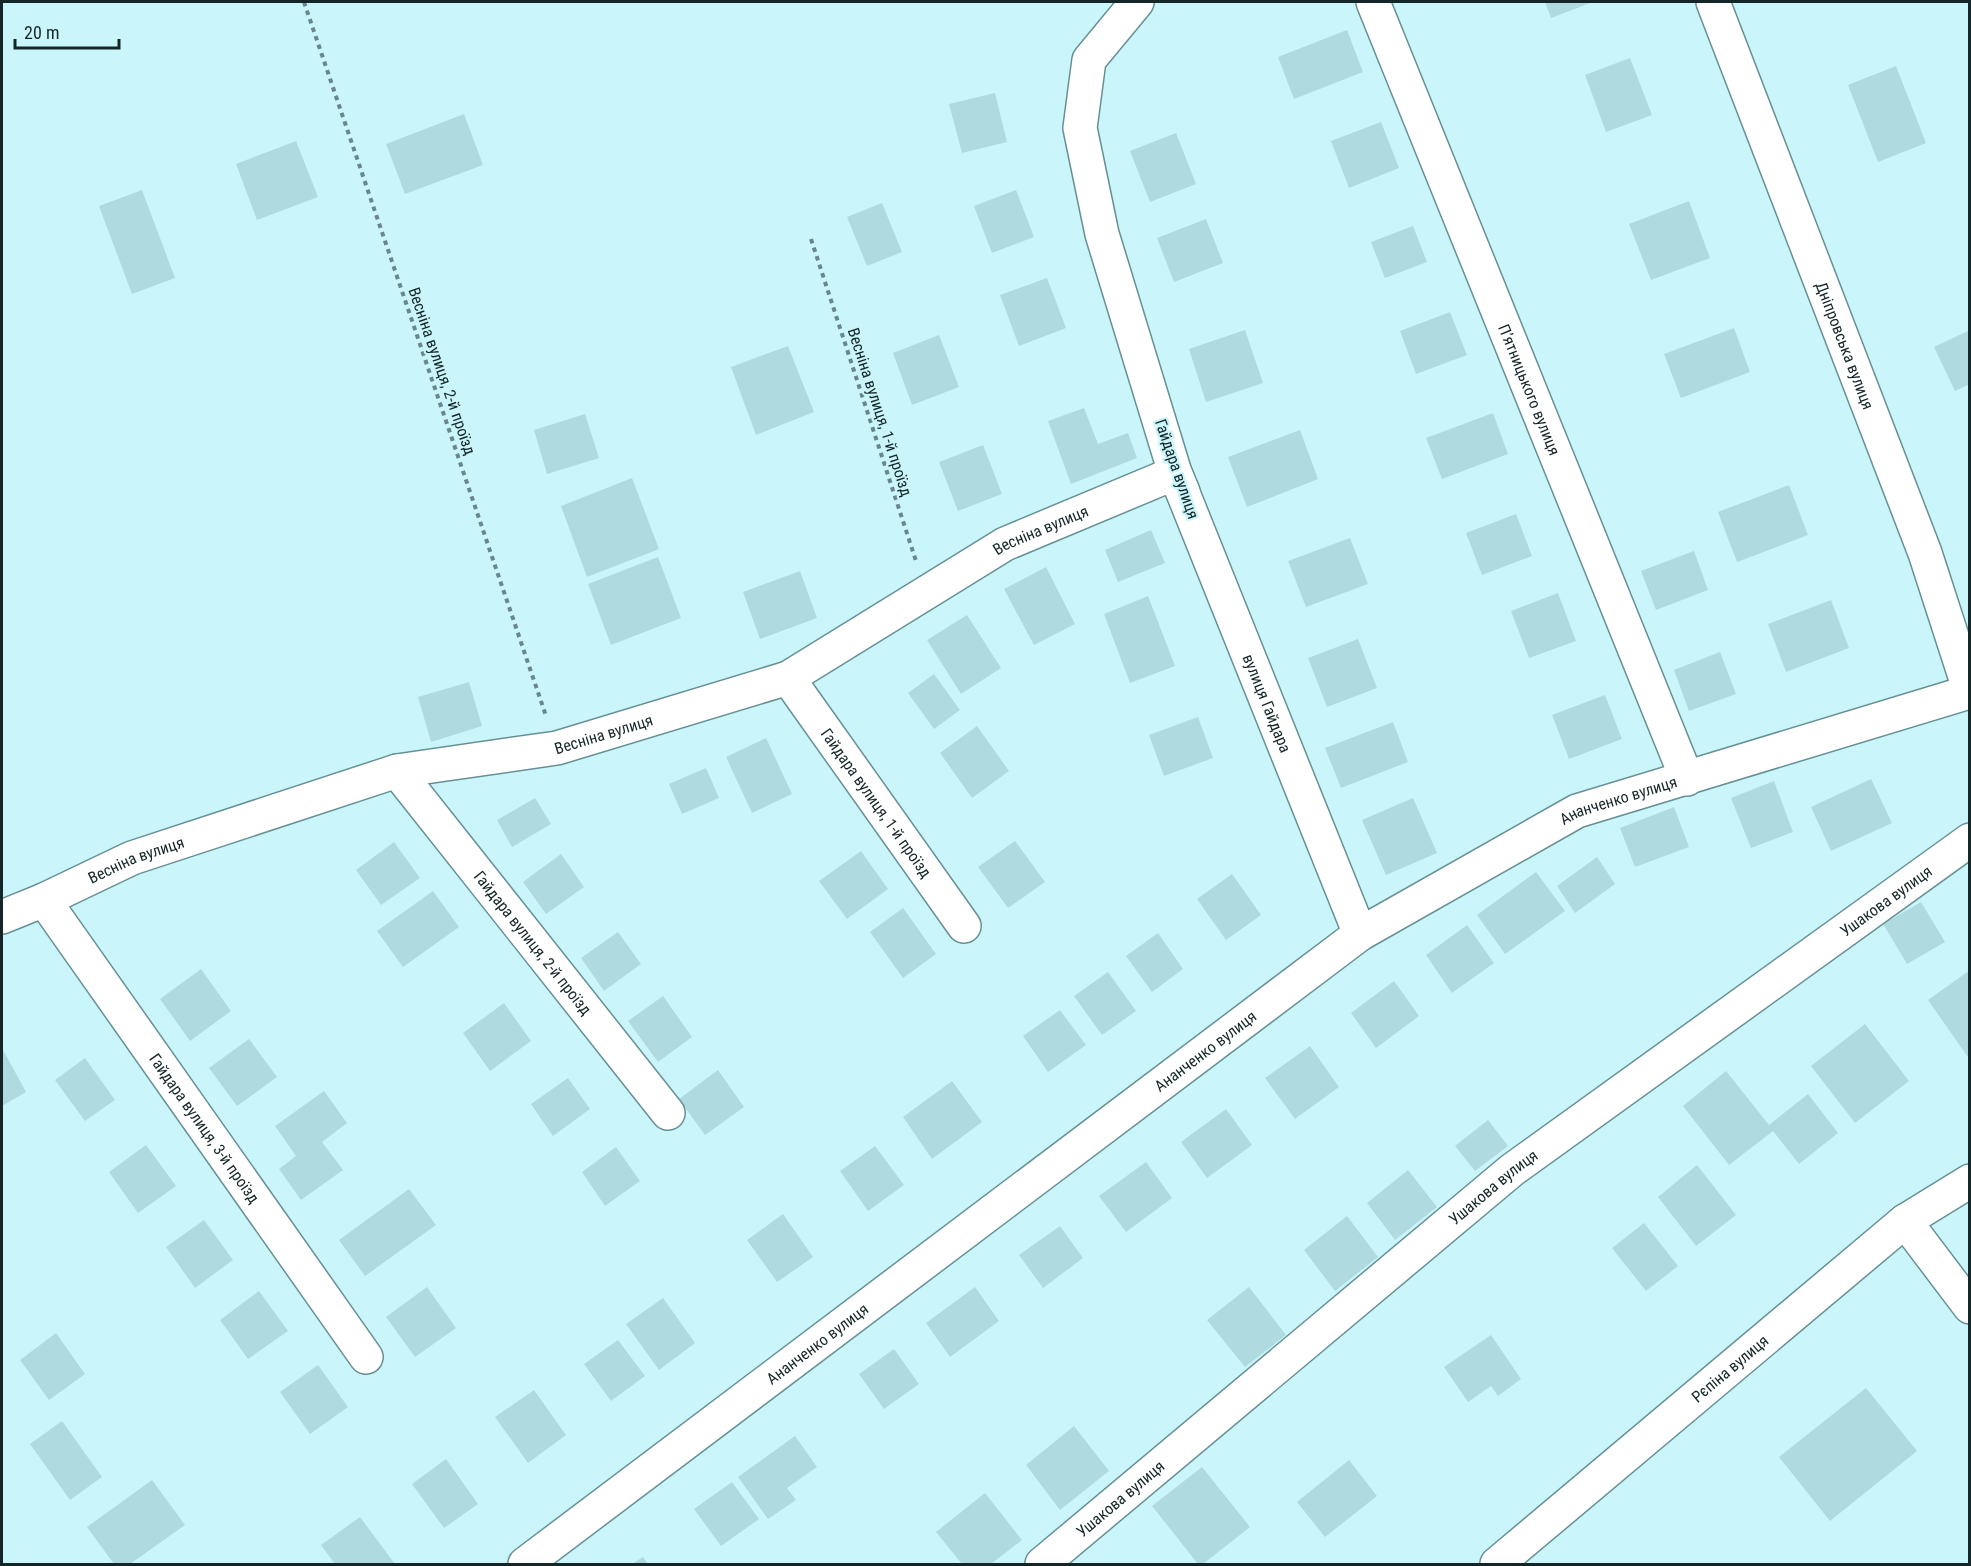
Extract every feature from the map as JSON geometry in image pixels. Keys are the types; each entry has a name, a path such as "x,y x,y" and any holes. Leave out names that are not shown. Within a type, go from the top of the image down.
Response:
{"street":[{"name":"Гайдара вулиця","path":"1137,2 1089,60 1080,128 1102,234 1175,473"},
{"name":"П’ятницького вулиця","path":"1373,2 1687,779"},
{"name":"Дніпровська вулиця","path":"1713,2 1925,554 1969,692"},
{"name":"Весніна вулиця","path":"2,917 44,900 132,858 397,771 557,748 788,678 1005,544 1175,473"},
{"name":"вулиця Гайдара","path":"1175,473 1360,934"},
{"name":"Гайдара вулиця, 1-й проїзд","path":"788,678 964,926"},
{"name":"Ананченко вулиця","path":"525,1564 1360,934 1577,811 1969,692"},
{"name":"Гайдара вулиця, 2-й проїзд","path":"397,771 668,1113"},
{"name":"Ушакова вулиця","path":"1042,1564 1512,1170 1970,840"},
{"name":"Гайдара вулиця, 3-й проїзд","path":"44,900 366,1358"},
{"name":"Рєпіна вулиця","path":"1512,1559 1905,1221 1970,1181"},
{"path":"1905,1221 1970,1307"}],"path":[{"name":"Весніна вулиця, 2-й проїзд","path":"304,2 557,748"},
{"name":"Весніна вулиця, 1-й проїзд","path":"811,240 927,593"}],"building":[{"path":"1545,2 1593,2 1551,18"},
{"path":"1347,30 1363,72 1294,99 1278,57"},
{"path":"1630,58 1652,115 1606,132 1585,75"},
{"path":"1896,66 1926,143 1878,162 1848,85"},
{"path":"995,93 1007,142 962,153 949,104"},
{"path":"464,114 483,165 405,194 386,144"},
{"path":"1381,122 1399,168 1349,188 1331,141"},
{"path":"1176,133 1196,184 1150,202 1130,151"},
{"path":"296,141 318,197 257,220 236,164"},
{"path":"142,190 175,278 132,294 99,206"},
{"path":"1016,190 1034,237 992,253 974,206"},
{"path":"1689,201 1710,258 1651,280 1629,224"},
{"path":"882,203 902,252 867,266 847,217"},
{"path":"1206,219 1223,263 1174,282 1157,238"},
{"path":"1413,226 1427,262 1385,278 1371,242"},
{"path":"1047,278 1066,328 1019,346 1000,295"},
{"path":"1450,312 1467,355 1416,374 1400,331"},
{"path":"1734,328 1750,372 1681,398 1664,354"},
{"path":"1245,330 1263,383 1206,402 1189,349"},
{"path":"1970,330 1970,384 1955,391 1934,347"},
{"path":"939,335 959,387 912,405 893,353"},
{"path":"788,346 814,412 756,435 731,367"},
{"path":"1084,408 1098,444 1128,433 1137,458 1071,484 1048,421"},
{"path":"1493,413 1508,454 1442,479 1426,438"},
{"path":"585,414 599,458 547,474 534,430"},
{"path":"1300,430 1318,479 1247,507 1228,457"},
{"path":"983,445 1002,494 958,511 939,462"},
{"path":"632,478 659,549 587,577 561,506"},
{"path":"1789,485 1808,535 1737,562 1718,512"},
{"path":"1516,514 1532,556 1482,575 1466,533"},
{"path":"1151,530 1165,563 1118,582 1105,550"},
{"path":"1350,538 1368,584 1306,607 1288,561"},
{"path":"1694,551 1708,590 1656,610 1641,571"},
{"path":"658,557 681,618 611,645 588,584"},
{"path":"1046,567 1075,624 1034,645 1004,589"},
{"path":"800,571 817,618 760,639 743,592"},
{"path":"1558,593 1576,641 1529,658 1511,611"},
{"path":"1148,596 1175,666 1130,683 1104,614"},
{"path":"1831,600 1849,648 1786,672 1768,624"},
{"path":"967,615 1001,668 961,694 927,640"},
{"path":"1358,639 1377,688 1327,707 1308,658"},
{"path":"1720,652 1736,694 1689,711 1674,670"},
{"path":"934,674 960,710 934,729 908,693"},
{"path":"469,682 482,726 431,742 418,697"},
{"path":"1605,695 1622,739 1569,759 1552,715"},
{"path":"1198,717 1213,758 1164,776 1149,735"},
{"path":"1393,722 1408,762 1341,788 1325,748"},
{"path":"977,726 1009,771 972,798 940,753"},
{"path":"766,738 792,794 752,813 726,757"},
{"path":"706,768 719,798 682,814 669,784"},
{"path":"1871,779 1892,823 1831,851 1811,807"},
{"path":"1774,781 1793,832 1751,848 1731,798"},
{"path":"535,798 551,824 512,847 497,820"},
{"path":"1413,798 1437,853 1386,875 1362,820"},
{"path":"1674,807 1689,847 1635,867 1620,828"},
{"path":"1015,841 1045,882 1008,908 978,867"},
{"path":"394,842 420,878 381,905 356,870"},
{"path":"861,851 888,889 847,919 819,881"},
{"path":"561,854 584,887 546,914 523,882"},
{"path":"1597,857 1615,884 1575,913 1557,886"},
{"path":"1536,872 1565,911 1505,954 1477,915"},
{"path":"1232,874 1261,915 1226,940 1197,899"},
{"path":"433,891 459,927 403,967 377,931"},
{"path":"1921,902 1945,942 1907,964 1883,924"},
{"path":"903,908 936,954 903,978 870,932"},
{"path":"1467,925 1494,963 1452,993 1426,955"},
{"path":"618,932 641,964 604,991 581,958"},
{"path":"1158,933 1183,969 1152,992 1126,956"},
{"path":"201,969 231,1011 190,1041 160,999"},
{"path":"1970,970 1970,1060 1928,1000"},
{"path":"1108,972 1136,1011 1102,1035 1074,996"},
{"path":"1394,981 1419,1016 1376,1048 1351,1013"},
{"path":"663,996 692,1037 658,1062 628,1021"},
{"path":"504,1003 531,1041 490,1071 463,1033"},
{"path":"1060,1010 1086,1045 1048,1072 1023,1036"},
{"path":"1865,1024 1909,1081 1855,1123 1811,1066"},
{"path":"249,1039 277,1077 237,1106 209,1068"},
{"path":"1310,1046 1339,1087 1295,1119 1265,1078"},
{"path":"2,1048 26,1092 2,1106"},
{"path":"85,1058 115,1100 85,1121 55,1080"},
{"path":"718,1070 744,1107 705,1135 679,1099"},
{"path":"1726,1071 1769,1125 1808,1094 1838,1133 1799,1164 1773,1131 1729,1165 1683,1106"},
{"path":"568,1078 590,1109 553,1136 531,1104"},
{"path":"952,1081 982,1122 932,1159 903,1117"},
{"path":"324,1091 347,1123 322,1142 343,1170 301,1200 279,1169 296,1156 275,1126"},
{"path":"1226,1109 1252,1145 1207,1178 1181,1142"},
{"path":"1488,1120 1508,1146 1475,1171 1455,1146"},
{"path":"146,1145 176,1186 138,1213 109,1172"},
{"path":"875,1146 904,1185 868,1211 840,1171"},
{"path":"616,1147 640,1181 605,1206 582,1172"},
{"path":"1146,1162 1172,1198 1126,1232 1099,1196"},
{"path":"1697,1165 1736,1215 1696,1246 1658,1197"},
{"path":"1408,1170 1437,1207 1395,1240 1367,1203"},
{"path":"409,1189 436,1225 365,1276 339,1240"},
{"path":"783,1214 813,1257 777,1282 747,1240"},
{"path":"1347,1216 1378,1257 1335,1291 1304,1250"},
{"path":"204,1220 233,1260 195,1288 166,1247"},
{"path":"1644,1223 1678,1266 1646,1291 1612,1248"},
{"path":"1060,1226 1083,1258 1043,1288 1019,1255"},
{"path":"427,1287 456,1328 415,1357 386,1317"},
{"path":"975,1287 999,1321 950,1357 926,1323"},
{"path":"1249,1287 1286,1335 1245,1367 1207,1320"},
{"path":"259,1291 288,1331 248,1359 220,1320"},
{"path":"663,1298 695,1343 659,1370 626,1324"},
{"path":"56,1333 85,1374 49,1400 20,1360"},
{"path":"1491,1335 1521,1379 1498,1396 1491,1386 1468,1402 1444,1367"},
{"path":"618,1340 645,1376 611,1401 584,1364"},
{"path":"894,1349 919,1384 884,1409 859,1374"},
{"path":"318,1365 348,1407 310,1434 280,1392"},
{"path":"1866,1388 1917,1451 1830,1521 1779,1457"},
{"path":"534,1390 566,1435 528,1463 495,1417"},
{"path":"62,1421 102,1477 70,1500 30,1444"},
{"path":"1074,1426 1109,1471 1060,1510 1026,1465"},
{"path":"795,1436 817,1467 787,1488 796,1500 768,1519 738,1477"},
{"path":"446,1459 478,1504 444,1528 412,1484"},
{"path":"1349,1460 1377,1496 1325,1537 1297,1502"},
{"path":"1202,1467 1250,1527 1203,1564 1198,1564 1152,1506"},
{"path":"152,1480 185,1525 130,1564 114,1564 87,1527"},
{"path":"732,1482 759,1519 721,1546 694,1509"},
{"path":"985,1493 1022,1540 991,1564 962,1564 936,1532"},
{"path":"360,1517 395,1564 335,1564 321,1545"},
{"path":"643,1557 648,1564 632,1564"}]}
